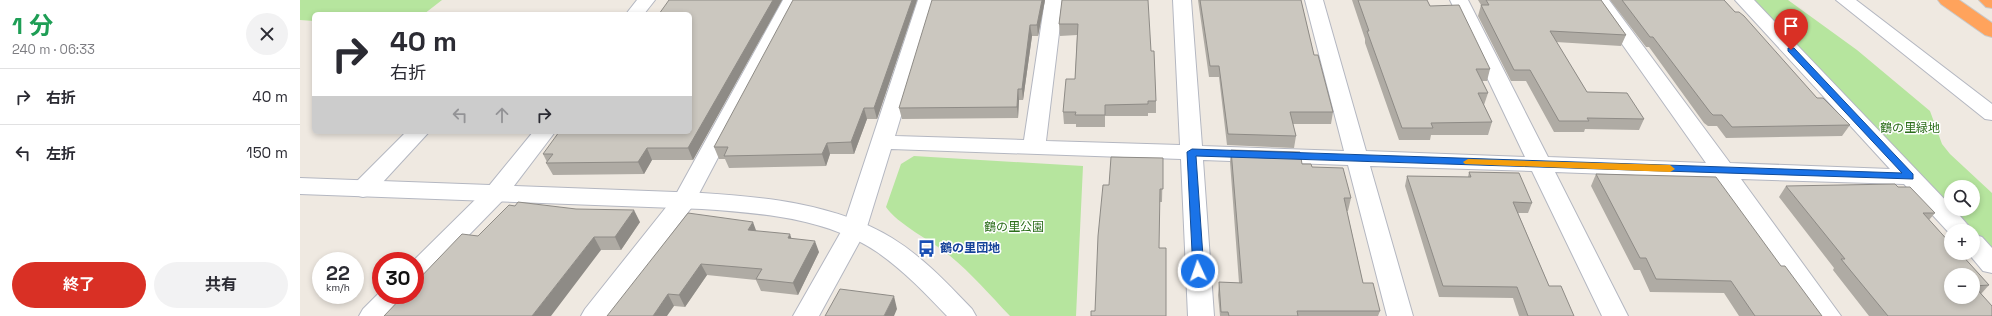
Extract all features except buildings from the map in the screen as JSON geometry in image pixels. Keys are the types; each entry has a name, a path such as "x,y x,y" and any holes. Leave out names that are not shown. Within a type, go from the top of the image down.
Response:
{"highway":[{"path":"1947,0 1992,31"},
{"path":"1988,0 1992,3"}],"street":[{"path":"637,12 646,0"},
{"path":"594,316 684,201 792,0"},
{"path":"806,316 854,230 927,0"},
{"path":"1034,147 1054,0"},
{"path":"1182,0 1201,316"},
{"path":"1314,0 1400,316"},
{"path":"1459,0 1615,316"},
{"path":"1600,0 1828,316"},
{"path":"1744,0 1954,224"},
{"path":"1845,0 1992,114"},
{"path":"1919,57 1992,99"},
{"path":"363,189 416,134"},
{"path":"424,265 496,193 542,134"},
{"path":"881,142 1910,177"},
{"path":"300,186 684,201 776,207 854,230 898,254 922,275 963,316"},
{"path":"1980,251 1992,264"},
{"path":"372,316 384,304"}],"green space":[{"path":"300,0 442,0 427,12 312,12 312,21 300,20"},
{"name":"鶴の里緑地","path":"1753,0 1788,0 1857,50 1930,111 1942,144 1950,154 1978,180 1944,180 1944,200"},
{"name":"鶴の里公園","path":"914,156 1083,166 1076,316 1010,316 981,285 949,255 906,226 891,213 886,207 901,164"},
{"name":"鶴の里緑地","path":"1980,182 1992,193 1992,249 1980,237 1980,224 1968,224 1960,216 1980,216"}],"slow traffic":[{"path":"1468,162 1670,169"}],"place":[{"name":"鶴の里団地","path":"927,248"}],"route":[{"path":"1198,271 1192,152 1910,177 1791,50"}]}
